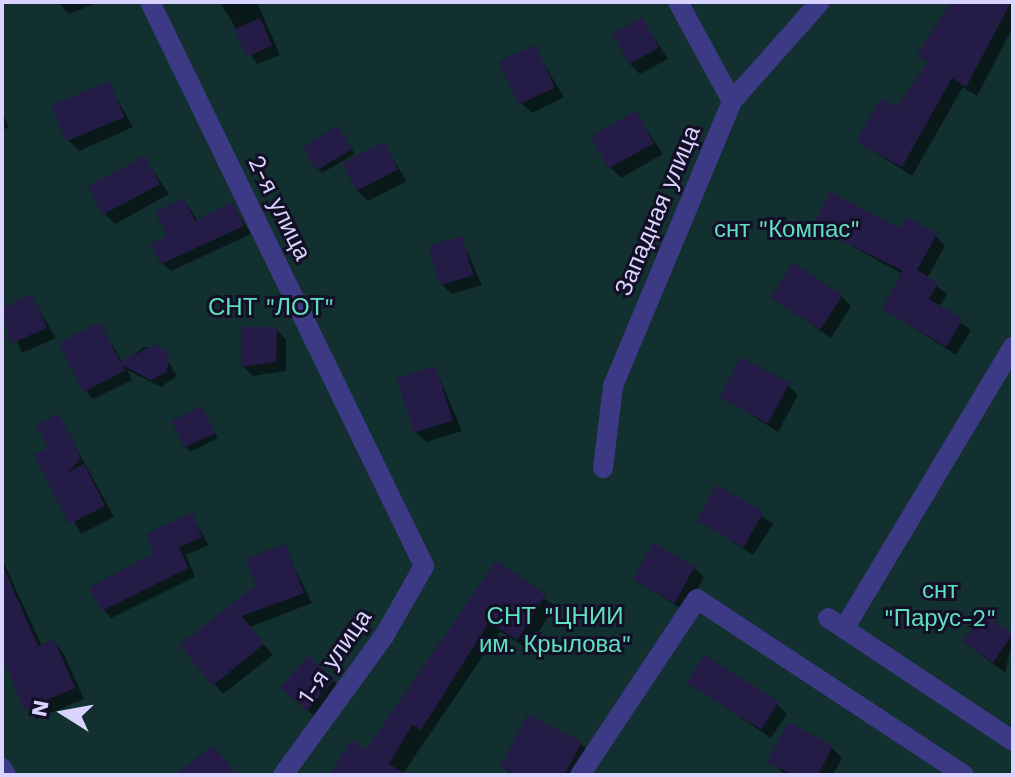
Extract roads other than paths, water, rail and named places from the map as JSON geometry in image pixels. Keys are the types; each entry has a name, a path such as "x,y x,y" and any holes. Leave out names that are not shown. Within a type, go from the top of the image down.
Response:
{"street":[{"name":"2-я улица","path":"150,2 424,566"},
{"path":"678,2 732,101"},
{"name":"Западная улица","path":"603,468 613,386 732,101 820,2"},
{"path":"1013,347 836,624 1013,741"},
{"name":"1-я улица","path":"283,775 384,636 424,566"},
{"path":"580,775 697,599 964,775"},
{"path":"2,768 6,775"}],"park label":[{"name":"снт \"Компас\"","path":"787,230"},
{"name":"СНТ \"ЛОТ\"","path":"271,308"},
{"name":"снт \"Парус-2\"","path":"940,605"},
{"name":"СНТ \"ЦНИИ им. Крылова\"","path":"555,631"}]}
